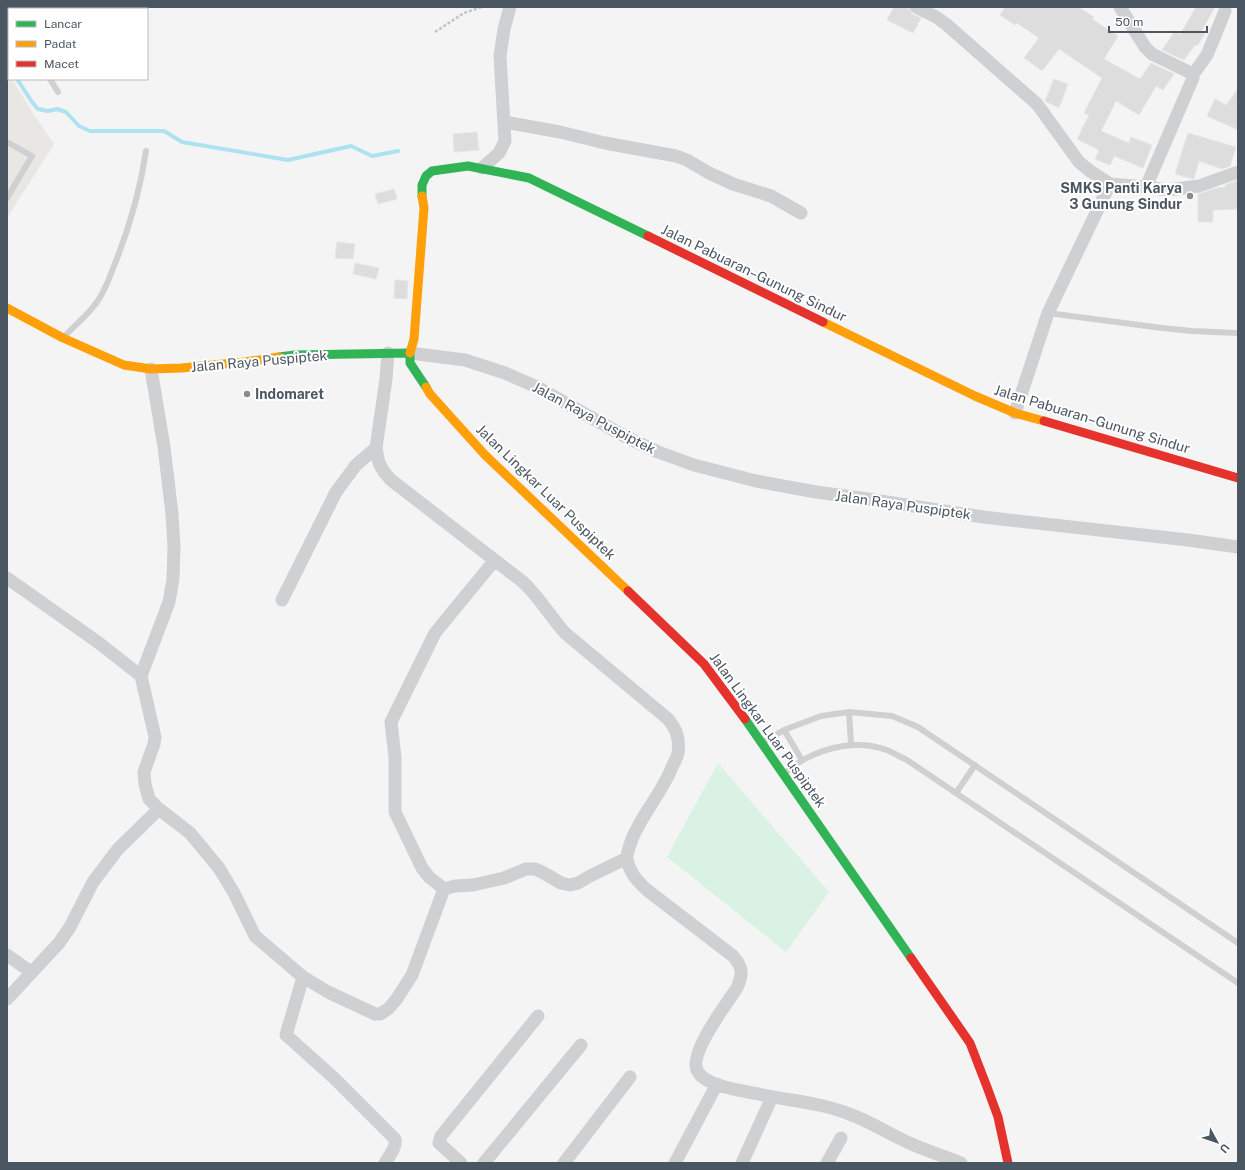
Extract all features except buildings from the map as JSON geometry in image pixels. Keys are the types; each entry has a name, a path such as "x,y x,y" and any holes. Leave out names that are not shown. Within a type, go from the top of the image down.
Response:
{"main road":[{"name":"Jalan Pabuaran–Gunung Sindur","path":"410,353 414,339 417,310 424,208 422,191 424,181 426,176 432,171 468,166 482,168 529,178 975,396 1014,413 1238,478"},
{"name":"Jalan Raya Puspiptek","path":"7,308 63,338 124,365 151,369 181,368 245,362 295,354 410,353"},
{"name":"Jalan Lingkar Luar Puspiptek","path":"410,353 410,363 430,394 485,455 704,664 762,743 970,1043 988,1086 1006,1147 1008,1163"}],"street":[{"path":"482,168 499,152 504,145 505,122 500,56 504,29 510,7"},
{"path":"916,7 946,24 1037,104 1079,162 1110,184 1168,190 1199,186 1238,172"},
{"path":"1120,7 1152,54 1191,73 1192,76"},
{"path":"1146,187 1192,81 1192,76 1207,55 1225,11"},
{"path":"505,122 676,156 687,160 709,173 733,184 771,196 801,213"},
{"path":"1014,413 1048,313 1110,184"},
{"path":"388,353 386,379 376,448 381,468 384,472 391,480 523,582 565,633 659,710 672,723 678,740 678,754 669,774 635,832 627,858 631,871 636,880 646,890 733,956 740,963 741,971 737,988 698,1050 695,1065 700,1075 717,1084 772,1097 835,1109 851,1114 903,1140 961,1163"},
{"name":"Jalan Raya Puspiptek","path":"410,353 465,360 505,373 537,387 626,437 658,452 694,465 756,481 816,492 983,517 1238,547"},
{"path":"151,369 164,446 174,546 173,579 169,602 141,676 154,737 154,744 144,772 145,784 149,799 159,809 190,833 218,868 234,894 255,936 303,977 328,992 375,1014 383,1013 396,1000 412,975 444,889"},
{"path":"282,600 336,492 356,465 376,448"},
{"path":"444,889 429,877 422,868 395,812 395,757 392,722 435,633 494,561"},
{"path":"7,578 99,643 141,676"},
{"path":"7,999 62,938 70,927 93,882 102,869 118,850 159,809"},
{"path":"444,889 455,886 473,885 504,878 526,869 535,869 560,883 570,885 578,883 627,858"},
{"path":"7,955 31,972"},
{"path":"303,977 286,1035 334,1078 395,1139 395,1147 385,1163"},
{"path":"461,1163 439,1143 441,1136 538,1016"},
{"path":"484,1163 581,1045"},
{"path":"564,1163 630,1077"},
{"path":"675,1163 717,1084"},
{"path":"742,1163 772,1097"},
{"path":"827,1163 841,1138"}],"lane":[{"path":"51,80 58,92"},
{"path":"7,142 32,156 7,198"},
{"path":"63,338 88,314 104,291 122,248 134,210 141,182 146,151"},
{"path":"1048,313 1177,330 1238,333"},
{"path":"762,743 784,730 821,716 849,712 892,716 918,727 1238,943"},
{"path":"849,712 851,744"},
{"path":"784,730 802,760"},
{"path":"783,774 802,760 824,751 851,744 868,745 887,750 907,760 1238,982"},
{"path":"956,794 975,765"}],"path":[{"path":"435,32 464,14 482,7"}],"shaded area":[{"path":"7,71 8,80 13,80 54,144 7,218"}],"green space":[{"path":"718,763 829,892 786,952 667,857"}],"waterway":[{"path":"18,80 38,109 48,111 57,109 66,112 79,126 90,131 164,131 182,142 288,160 351,146 372,156 398,151"}],"traffic: fast":[{"path":"422,196 422,185 426,176 432,171 468,166 529,178 648,236"},
{"path":"279,357 295,355 410,353 410,363 426,387"},
{"path":"745,719 911,958"}],"traffic: slow":[{"path":"410,353 414,339 424,208 422,196"},
{"path":"7,308 63,338 124,365 151,369 181,368 279,357"},
{"path":"823,322 975,396 1015,413 1044,421"},
{"path":"426,387 430,394 485,455 628,591"}],"traffic: jam":[{"path":"648,236 823,322"},
{"path":"1044,421 1238,478"},
{"path":"628,591 704,664 745,719"},
{"path":"911,958 970,1043 998,1117 1008,1163"}],"place":[{"name":"SMKS Panti Karya 3 Gunung Sindur","path":"1190,196"},
{"name":"Indomaret","path":"247,394"}]}
